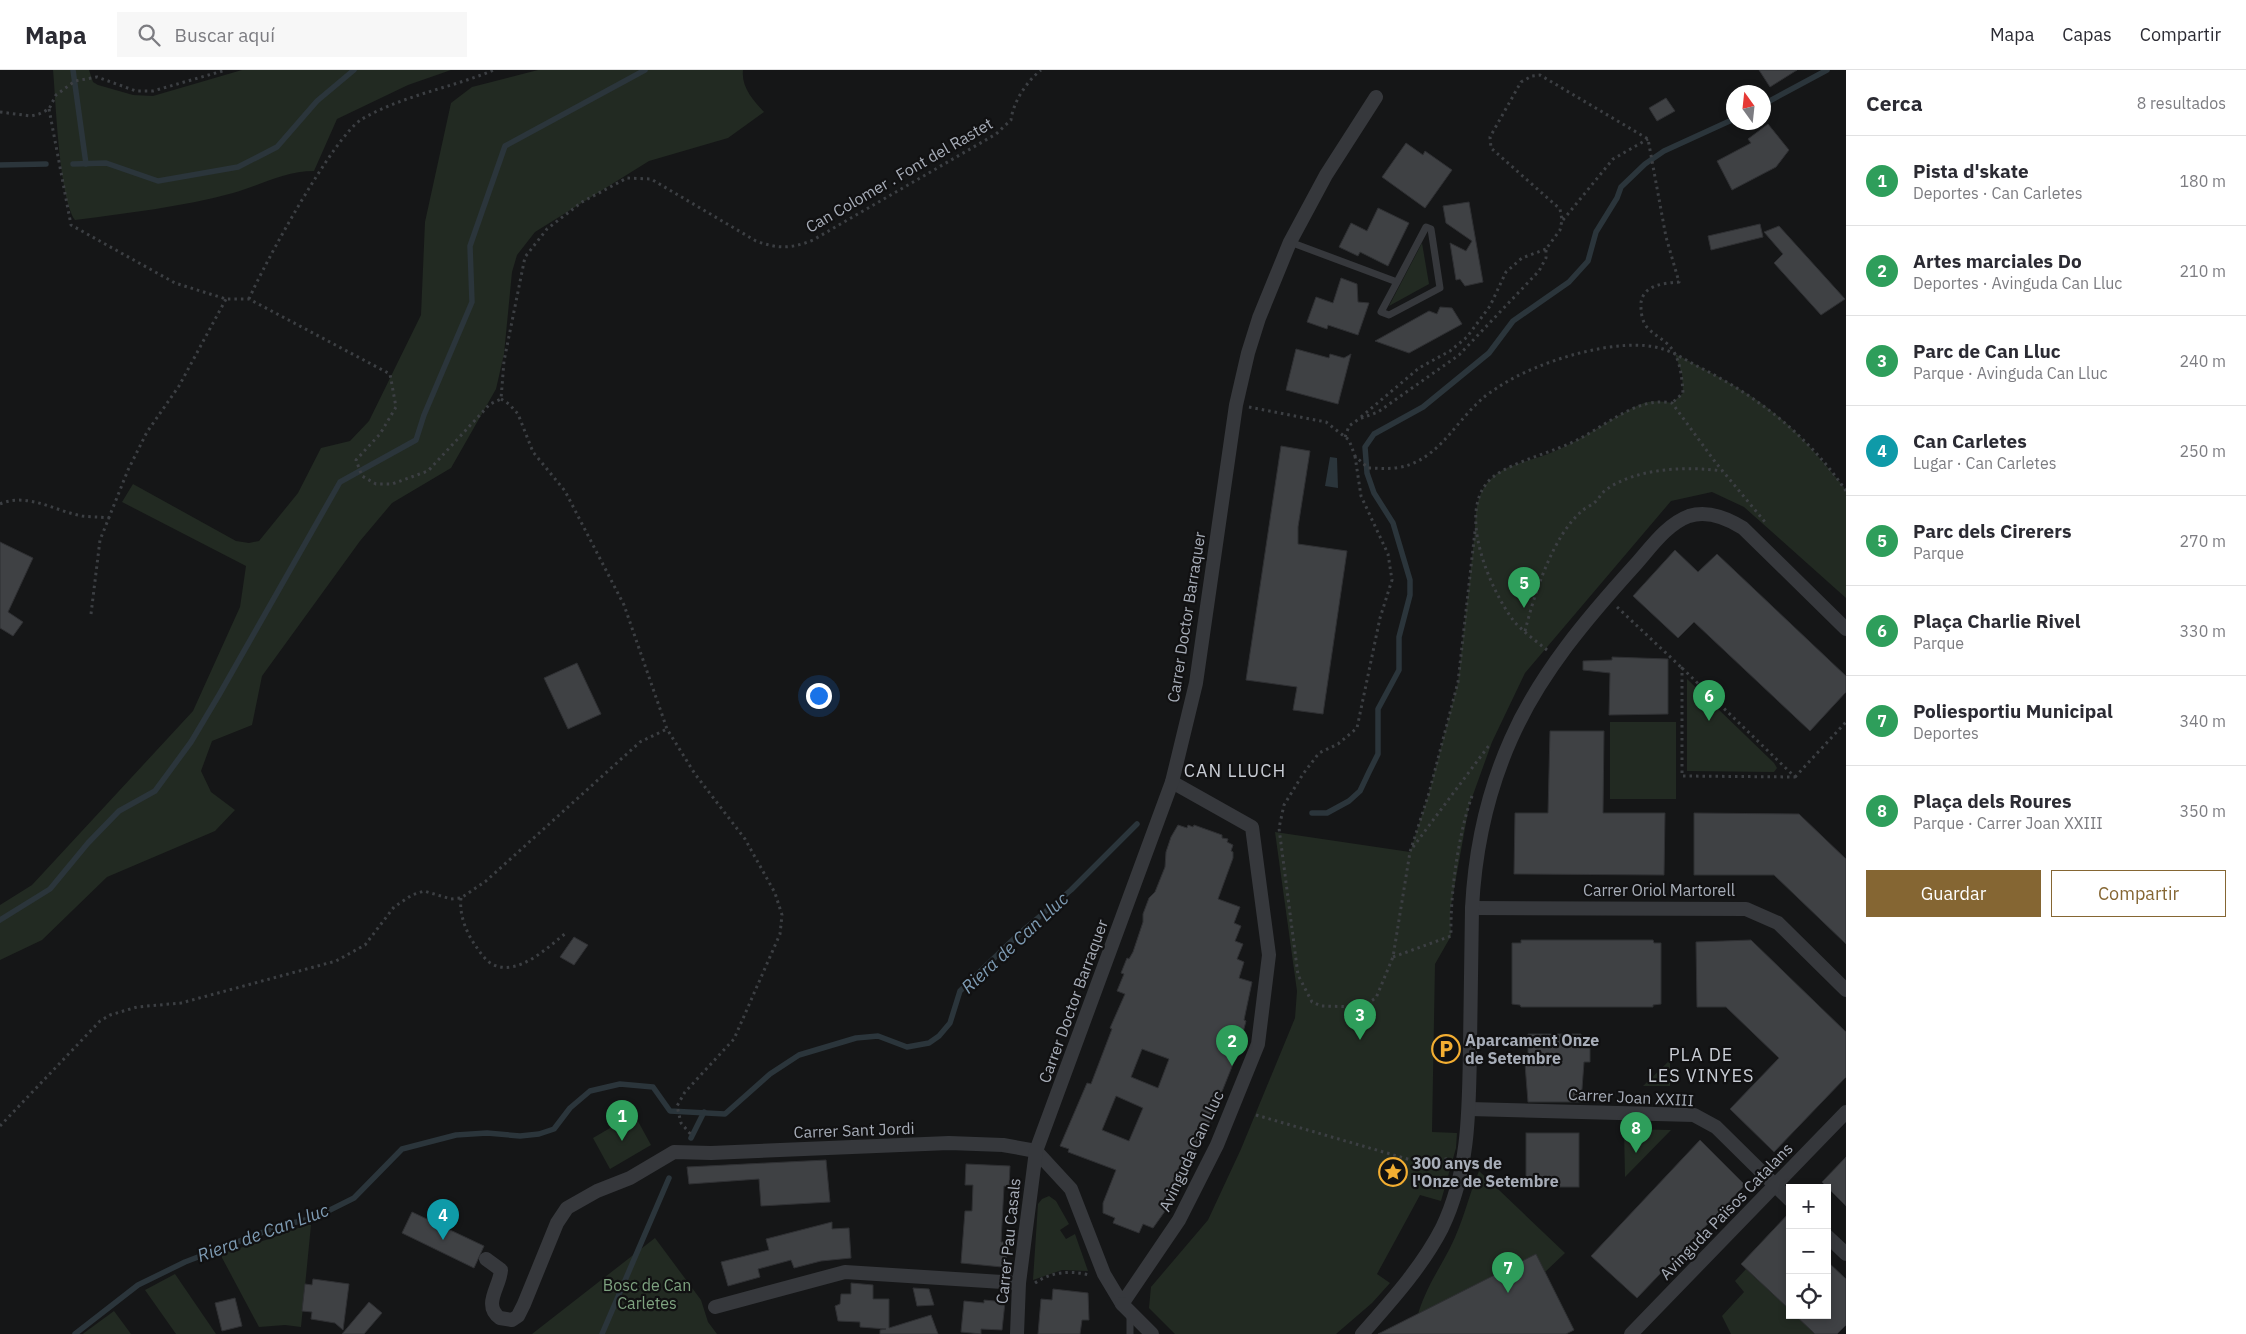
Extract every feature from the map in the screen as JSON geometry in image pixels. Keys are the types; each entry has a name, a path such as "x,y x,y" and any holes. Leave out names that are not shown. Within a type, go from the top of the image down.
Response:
{"street":[{"name":"Carrer Doctor Barraquer","path":"1036,1151 1172,782 1196,683 1236,405 1248,353 1259,318 1290,242 1326,175 1376,97"},
{"path":"1362,1334 1403,1286 1442,1227 1466,1148 1469,1109 1472,908 1474,871 1481,825 1511,739 1544,678 1606,597 1667,530 1680,520 1691,515 1704,515 1730,520 1743,528 1846,629"},
{"name":"Avinguda Can Lluc","path":"1126,1308 1179,1220 1217,1145 1258,1044 1269,955 1252,827 1172,782"},
{"name":"Carrer Oriol Martorell","path":"1472,908 1746,909 1778,923 1846,990"},
{"name":"Carrer Joan XXIII","path":"1469,1109 1694,1115 1716,1127 1786,1196"},
{"name":"Avinguda Països Catalans","path":"1631,1334 1846,1112"},
{"name":"Carrer Sant Jordi","path":"486,1259 501,1270 492,1297 493,1309 500,1318 512,1320 518,1316 524,1304 557,1223 567,1208 597,1191 630,1178 674,1152 711,1153 949,1144 1003,1145 1036,1151"},
{"path":"1036,1151 1071,1190 1104,1274 1126,1308 1152,1334"},
{"name":"Carrer Pau Casals","path":"1017,1334 1025,1285 1036,1151"},
{"path":"1831,1240 1846,1254"},
{"path":"715,1307 845,1272 1025,1285"}],"lane":[{"path":"1426,227 1431,229 1440,288 1389,315 1381,312 1396,282 1426,227"},
{"path":"1290,242 1396,282"},
{"path":"1126,1308 1130,1334"}],"path":[{"path":"0,112 30,116 48,109 56,95 75,81 97,77 136,91 152,91 226,70"},
{"path":"249,299 260,273 318,176 338,145 360,120 413,96 494,70"},
{"name":"Can Colomer . Font del Rastet","path":"501,399 504,361 525,257 547,229 582,202 627,178 651,178 756,241 774,248 800,246 996,134 1011,120 1012,112 1020,96 1041,70"},
{"path":"1345,437 1349,426 1419,368 1450,351 1467,337 1490,306 1506,272 1522,258 1546,249 1560,230 1562,220 1560,209 1491,148 1490,137 1522,82 1540,74 1588,105 1648,139 1666,236 1679,282 1655,285 1645,292 1640,299 1641,310 1645,325 1654,334 1666,341 1675,354 1682,374 1683,393 1672,403"},
{"path":"48,109 71,225 175,283 226,299 249,299 390,374 396,407 380,434 356,460 362,476 376,484 392,484 428,471 490,404 501,399 510,404 518,414 533,452 565,491 624,605 667,729 695,774 745,839 776,893 782,915 780,934 734,1039 685,1092 677,1106 682,1124 692,1137 702,1140 711,1153"},
{"path":"1562,220 1613,159 1648,139"},
{"path":"1359,419 1378,412 1459,355 1540,271 1546,258 1546,249"},
{"path":"91,614 100,540 128,470 146,432 179,386 226,299"},
{"path":"1355,456 1368,468 1396,468 1416,462 1433,451 1451,435 1482,399 1520,373 1570,355 1623,346 1662,348 1718,376 1752,397 1785,422 1810,446 1846,491"},
{"path":"1236,405 1326,422 1350,440 1355,456 1361,496 1388,554 1392,580 1380,618 1357,728 1338,744 1319,753 1284,806 1279,828 1298,975 1312,1002 1321,1006 1361,1006 1376,998 1393,957 1410,852 1429,793 1458,682 1475,531 1475,513 1481,494 1492,478 1511,468 1555,452 1639,405 1658,400 1672,403 1722,471 1765,522"},
{"path":"1525,631 1541,579 1556,545 1580,512 1595,502 1606,489 1659,471 1698,468 1722,471"},
{"path":"0,504 20,500 44,504 81,516 110,518"},
{"path":"1475,531 1494,587 1513,621 1548,651"},
{"path":"1606,597 1795,777"},
{"path":"1682,668 1682,776 1795,777 1846,722"},
{"path":"0,1126 100,1021 110,1015 137,1007 180,1003 336,960 364,946 394,907 412,895 424,891 451,899 460,898 486,881 640,742 667,729"},
{"path":"1410,852 1492,742"},
{"path":"460,898 460,907 471,939 488,961 495,966 519,965 531,960 566,933"},
{"path":"1393,957 1451,936"},
{"path":"1256,1115 1411,1160 1453,1159"},
{"path":"1025,1285 1043,1278 1070,1272 1094,1277"}],"green space":[{"path":"53,70 89,70 93,82 98,85 133,95 153,96 242,70 451,70 408,85 337,119 314,171 293,173 233,193 194,202 75,220 65,192 57,126"},
{"path":"538,70 743,70 746,88 764,112 728,138 649,161 535,232 517,255 512,272 504,354 496,389 451,468 392,503 360,541 262,676 252,725 212,741 201,771 211,792 235,810 215,831 107,877 42,940 0,960 0,905 32,885 193,711 240,607 246,566 122,502 133,484 236,541 249,543 259,541 298,493 321,448 350,441 369,421 421,315 425,222 451,103 472,87"},
{"path":"1422,243 1429,284 1389,306"},
{"path":"1675,354 1733,385 1774,413 1823,461 1843,486 1846,491 1846,598 1744,507 1712,492 1671,501 1525,673 1492,742 1469,806 1450,911 1451,936 1435,964 1432,1132 1457,1133 1456,1148 1441,1201 1420,1195 1377,1274 1390,1283 1372,1303 1336,1334 1175,1334 1149,1308 1151,1287 1208,1220 1241,1149 1295,1018 1297,991 1275,832 1410,852 1429,793 1458,682 1476,510 1483,489 1492,478 1506,469 1566,446 1639,405 1655,401 1672,403 1683,393 1682,374"},
{"path":"1687,679 1774,763 1777,768 1774,772 1687,771"},
{"path":"1610,722 1676,722 1676,799 1610,799"},
{"path":"1670,1060 1670,1086 1643,1086"},
{"path":"634,1114 651,1145 610,1169 593,1138"},
{"path":"1624,1129 1671,1130 1625,1177"},
{"path":"1479,1171 1565,1253 1545,1272 1536,1254 1418,1314 1429,1287 1455,1239"},
{"path":"1049,1196 1056,1201 1069,1224 1060,1230 1066,1239 1075,1234 1088,1271 1062,1270 1033,1280 1038,1204 1042,1199"},
{"path":"306,1225 311,1225 301,1327 285,1325 259,1327 220,1254"},
{"name":"Bosc de Can Carletes","path":"655,1238 701,1300 708,1322 717,1334 532,1334"},
{"path":"1746,1269 1786,1306 1786,1319 1799,1319 1815,1334 1731,1334 1722,1316 1744,1292 1735,1281"},
{"path":"175,1274 216,1334 176,1334 145,1290"},
{"path":"114,1311 131,1334 83,1334 84,1333"}],"shaded area":[{"path":"1330,457 1337,458 1338,488 1325,486"}],"building":[{"path":"1759,70 1797,70 1771,86"},
{"path":"1666,98 1675,111 1657,121 1649,108"},
{"path":"1771,128 1789,150 1776,167 1732,190 1717,161 1751,143 1748,139 1760,130 1771,130"},
{"path":"1406,143 1423,155 1425,151 1452,170 1425,208 1382,177"},
{"path":"1469,202 1483,282 1465,286 1460,279 1456,280 1450,243 1466,251 1472,241 1446,223 1443,206"},
{"path":"1378,208 1409,223 1388,266 1360,252 1358,256 1339,247 1351,223 1367,231"},
{"path":"1760,224 1763,237 1711,250 1708,236"},
{"path":"1779,226 1845,299 1821,315 1774,263 1783,254 1764,232"},
{"path":"1341,278 1357,284 1358,302 1369,303 1358,335 1328,325 1327,329 1307,322 1316,297 1333,303"},
{"path":"1440,307 1452,308 1462,324 1409,353 1375,341 1429,311 1437,314"},
{"path":"1296,349 1329,358 1330,354 1344,358 1351,354 1338,404 1286,390"},
{"path":"1281,446 1310,451 1298,527 1298,544 1347,551 1323,714 1293,710 1297,687 1246,680"},
{"path":"0,542 33,558 8,612 23,622 13,636 0,628"},
{"path":"1675,550 1698,572 1717,554 1846,676 1846,692 1810,731 1694,622 1678,638 1633,596"},
{"path":"1612,657 1668,659 1668,714 1609,715 1610,673 1583,670 1583,661 1612,660"},
{"path":"577,663 601,714 568,729 544,678"},
{"path":"1550,731 1604,731 1603,813 1665,813 1664,875 1514,874 1515,813 1548,813"},
{"path":"1694,813 1799,814 1846,859 1846,944 1774,875 1694,875"},
{"path":"1178,825 1187,828 1188,825 1193,827 1194,825 1222,835 1222,838 1228,839 1227,842 1233,845 1231,851 1233,852 1233,858 1218,899 1240,907 1234,923 1241,926 1235,941 1243,944 1237,959 1244,962 1239,978 1252,982 1241,1044 1211,1119 1170,1204 1153,1228 1143,1224 1139,1233 1113,1223 1115,1218 1103,1213 1103,1203 1116,1170 1068,1152 1069,1149 1060,1146 1087,1083 1091,1084 1112,1029 1110,1028 1125,994 1117,991 1124,974 1121,973 1127,958 1129,959 1133,952 1149,898 1155,892 1165,867 1166,852 1171,837","holes":["1142,1049 1169,1059 1158,1088 1131,1077","1116,1096 1143,1108 1129,1141 1102,1130"]},
{"path":"574,937 588,945 574,965 560,957"},
{"path":"1521,940 1653,940 1654,943 1661,943 1661,1004 1653,1005 1653,1007 1521,1007 1520,1005 1512,1004 1512,943 1521,943"},
{"path":"1751,940 1846,1032 1846,1077 1774,1152 1730,1109 1779,1058 1726,1007 1697,1007 1696,942"},
{"path":"1528,1034 1581,1034 1581,1046 1590,1046 1590,1062 1584,1062 1581,1102 1528,1102 1525,1064 1528,1064"},
{"path":"1526,1133 1579,1133 1579,1187 1526,1187"},
{"path":"1700,1140 1745,1185 1637,1298 1591,1256"},
{"path":"1846,1157 1846,1206 1831,1191 1831,1184 1824,1184 1822,1182"},
{"path":"826,1160 830,1202 761,1206 759,1179 689,1184 687,1167"},
{"path":"966,1164 1010,1166 1009,1187 1004,1186 1001,1242 1004,1242 1004,1248 1007,1249 1006,1263 1002,1267 961,1263 965,1211 972,1211 973,1185 965,1185"},
{"path":"412,1212 484,1246 474,1268 402,1233"},
{"path":"1786,1216 1786,1306 1741,1264"},
{"path":"832,1222 832,1229 849,1228 851,1258 821,1261 794,1268 791,1260 758,1269 760,1277 728,1286 721,1262 769,1250 766,1239"},
{"path":"1536,1254 1574,1330 1566,1334 1378,1334"},
{"path":"1831,1265 1846,1279 1846,1325 1837,1334 1815,1334 1799,1319 1831,1319"},
{"path":"313,1279 349,1284 343,1330 335,1323 311,1319 312,1312 302,1311 305,1284 312,1285"},
{"path":"851,1283 873,1285 873,1299 889,1299 889,1328 931,1315 938,1334 880,1334 880,1330 886,1329 860,1327 860,1322 838,1321 835,1306 840,1304 841,1294 851,1294"},
{"path":"913,1288 929,1289 934,1305 917,1306"},
{"path":"1053,1289 1088,1293 1089,1320 1082,1320 1080,1334 1038,1334 1041,1299 1052,1300"},
{"path":"235,1298 242,1326 222,1331 215,1303"},
{"path":"984,1300 1005,1302 1002,1330 981,1329 981,1334 961,1332 964,1301 984,1303"},
{"path":"369,1302 382,1313 364,1334 342,1334"}],"waterway":[{"path":"73,70 86,164"},
{"path":"73,164 106,163 158,181 238,167 277,147 317,101 354,70"},
{"path":"0,920 50,889 88,843 119,811 155,791 191,742 340,482 416,440 424,415 472,302 470,246 505,146 645,70"},
{"name":"Riera de Can Lluc","path":"1771,100 1827,70"},
{"name":"Riera de Can Lluc","path":"1312,813 1327,813 1349,801 1360,791 1378,754 1378,709 1399,670 1399,637 1410,595 1410,580 1393,523 1374,493 1367,473 1365,447 1374,434 1423,407 1489,353 1513,321 1569,282 1588,261 1596,232 1617,198 1621,187 1645,164 1664,151 1726,123"},
{"path":"0,165 46,164"},
{"name":"Riera de Can Lluc","path":"75,1334 138,1285 185,1262 279,1226 314,1218 354,1198 402,1149 456,1135 487,1133 520,1136 539,1134 554,1129 570,1108 590,1091 620,1084 653,1087 670,1111 725,1114 770,1074 799,1055 856,1038 878,1036 907,1047 929,1043 939,1036 950,1023 960,991 1020,933 1071,890 1137,824"},
{"path":"691,1138 704,1112"},
{"path":"602,1334 669,1178"}],"place":[{"name":"Parc dels Cirerers","path":"1524,608"},
{"name":"Plaça Charlie Rivel","path":"1709,721"},
{"name":"Parc de Can Lluc","path":"1360,1040"},
{"name":"Aparcament Onze de Setembre","path":"1446,1049"},
{"name":"Artes marciales Do","path":"1232,1066"},
{"name":"Pista d'skate","path":"622,1141"},
{"name":"Plaça dels Roures","path":"1636,1153"},
{"name":"300 anys de l'Onze de Setembre","path":"1393,1172"},
{"name":"Can Carletes","path":"443,1240"},
{"name":"Poliesportiu Municipal","path":"1508,1293"}],"district":[{"name":"CAN LLUCH","path":"1235,771"},
{"name":"PLA DE LES VINYES","path":"1701,1065"}]}
